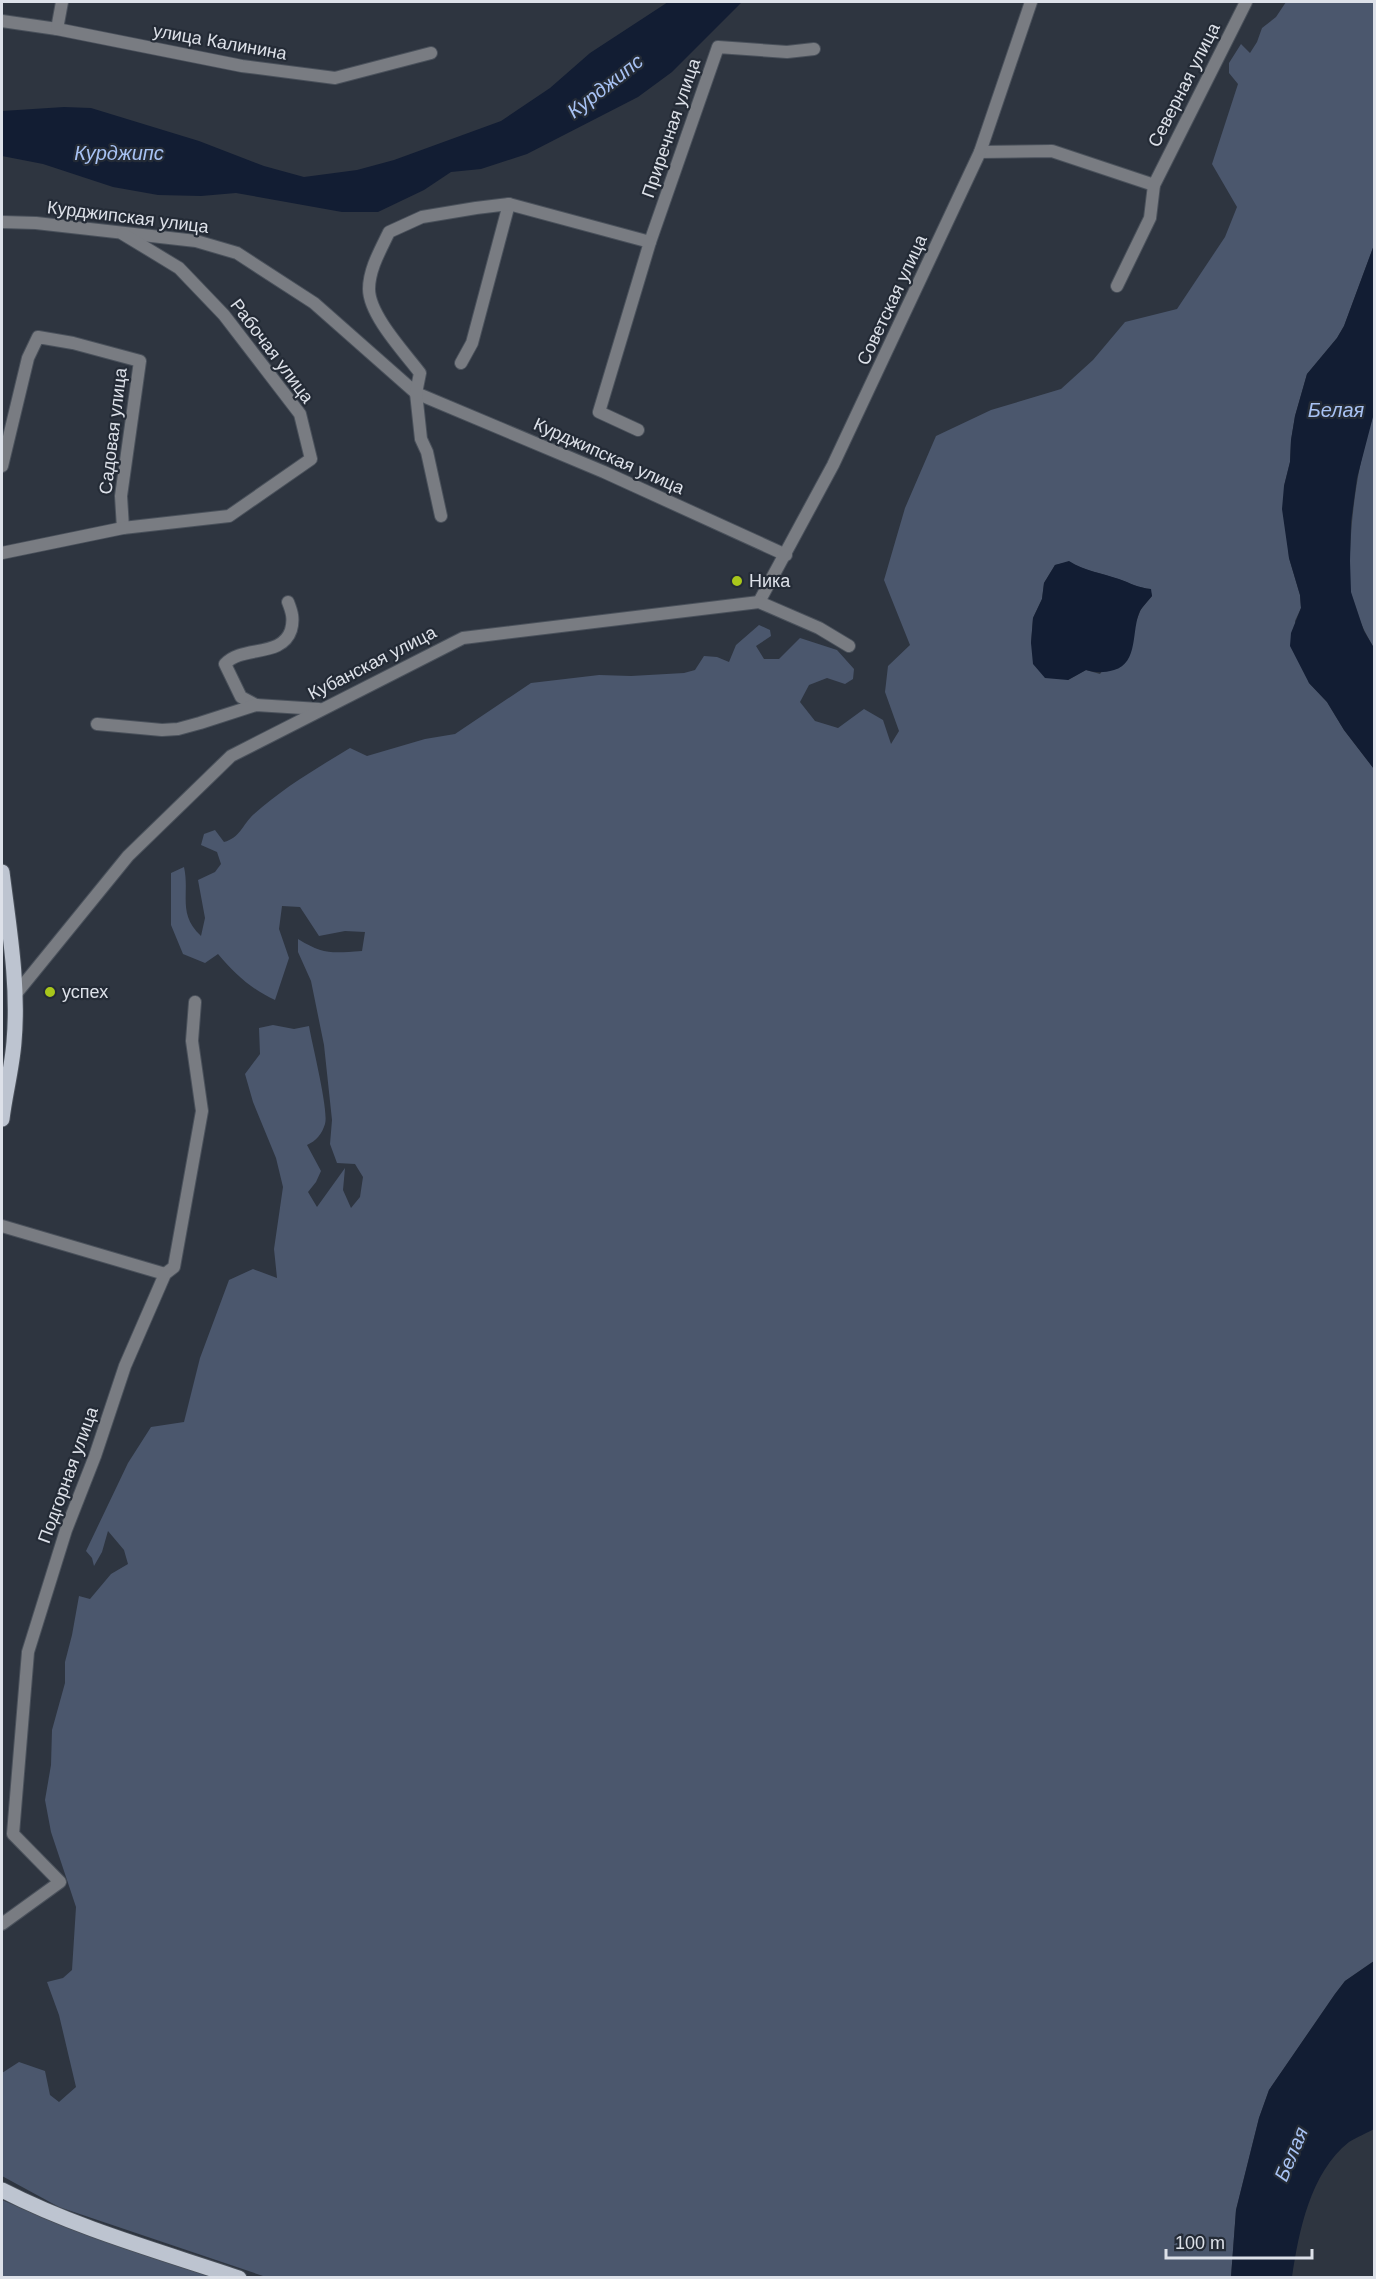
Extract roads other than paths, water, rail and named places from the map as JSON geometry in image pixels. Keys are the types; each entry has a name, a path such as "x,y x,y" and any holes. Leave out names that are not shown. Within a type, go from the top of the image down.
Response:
{"main road":[{"path":"2,872 13,952 8,998 14,1042 2,1119"},
{"path":"2,979 13,952"},
{"path":"2,1024 14,1042"},
{"path":"2,2190 79,2224 239,2277"}],"street":[{"path":"57,29 62,2"},
{"name":"Советская улица","path":"759,602 833,465 980,152 1031,2"},
{"name":"Северная улица","path":"1117,286 1150,218 1154,185 1246,2"},
{"name":"улица Калинина","path":"2,21 57,29 242,66 335,78 431,53"},
{"name":"Приречная улица","path":"638,429 599,412 650,242 718,47 787,52 813,49"},
{"path":"980,152 1052,151 1154,185"},
{"path":"441,516 427,452 421,439 416,393 420,373 376,312 369,290 375,261 389,231 422,217 509,204 650,242"},
{"path":"461,363 471,343 509,204"},
{"name":"Курджипская улица","path":"2,222 196,241 237,253 314,303 416,393 604,472 786,555"},
{"name":"Рабочая улица","path":"2,553 81,539 123,528 229,516 311,459 300,414 224,315 179,268 120,232"},
{"name":"Садовая улица","path":"2,466 28,358 38,338 73,344 140,361 121,496 123,528"},
{"path":"256,705 241,697 225,664 230,658 282,644 292,627 293,614 288,602"},
{"path":"759,602 819,628 849,646"},
{"name":"Кубанская улица","path":"8,998 128,856 231,756 320,709 463,638 759,602"},
{"path":"96,724 162,730 177,729 256,705 320,709"},
{"name":"Подгорная улица","path":"2,1924 60,1881 13,1834 28,1652 66,1530 95,1456 125,1366 165,1274 174,1268 202,1111 192,1041 195,1002"},
{"path":"2,1226 165,1274"}],"water":[{"name":"Курджипс","path":"668,2 742,2 672,72 638,97 527,154 481,169 451,172 424,190 378,212 342,212 236,193 201,196 158,195 113,187 43,164 2,156 2,111 64,107 91,108 199,141 264,166 304,177 357,170 394,160 501,121 550,88 590,53"},
{"name":"Белая","path":"1374,245 1374,413 1357,478 1351,522 1350,561 1351,592 1364,631 1374,648 1374,769 1344,730 1327,702 1309,683 1290,646 1291,633 1301,608 1300,595 1289,558 1282,509 1295,416 1307,374 1344,326"},
{"path":"1069,561 1087,570 1151,589 1152,596 1140,611 1131,653 1122,666 1103,672 1086,670 1068,680 1045,678 1033,664 1031,643 1033,618 1042,599 1044,583 1055,565"},
{"name":"Белая","path":"1374,1961 1374,2129 1349,2142 1336,2155 1316,2186 1303,2222 1292,2277 1231,2277 1236,2210 1259,2118 1269,2090 1345,1981"}],"place":[{"name":"Ника","path":"737,581"},
{"name":"успех","path":"50,992"}]}
